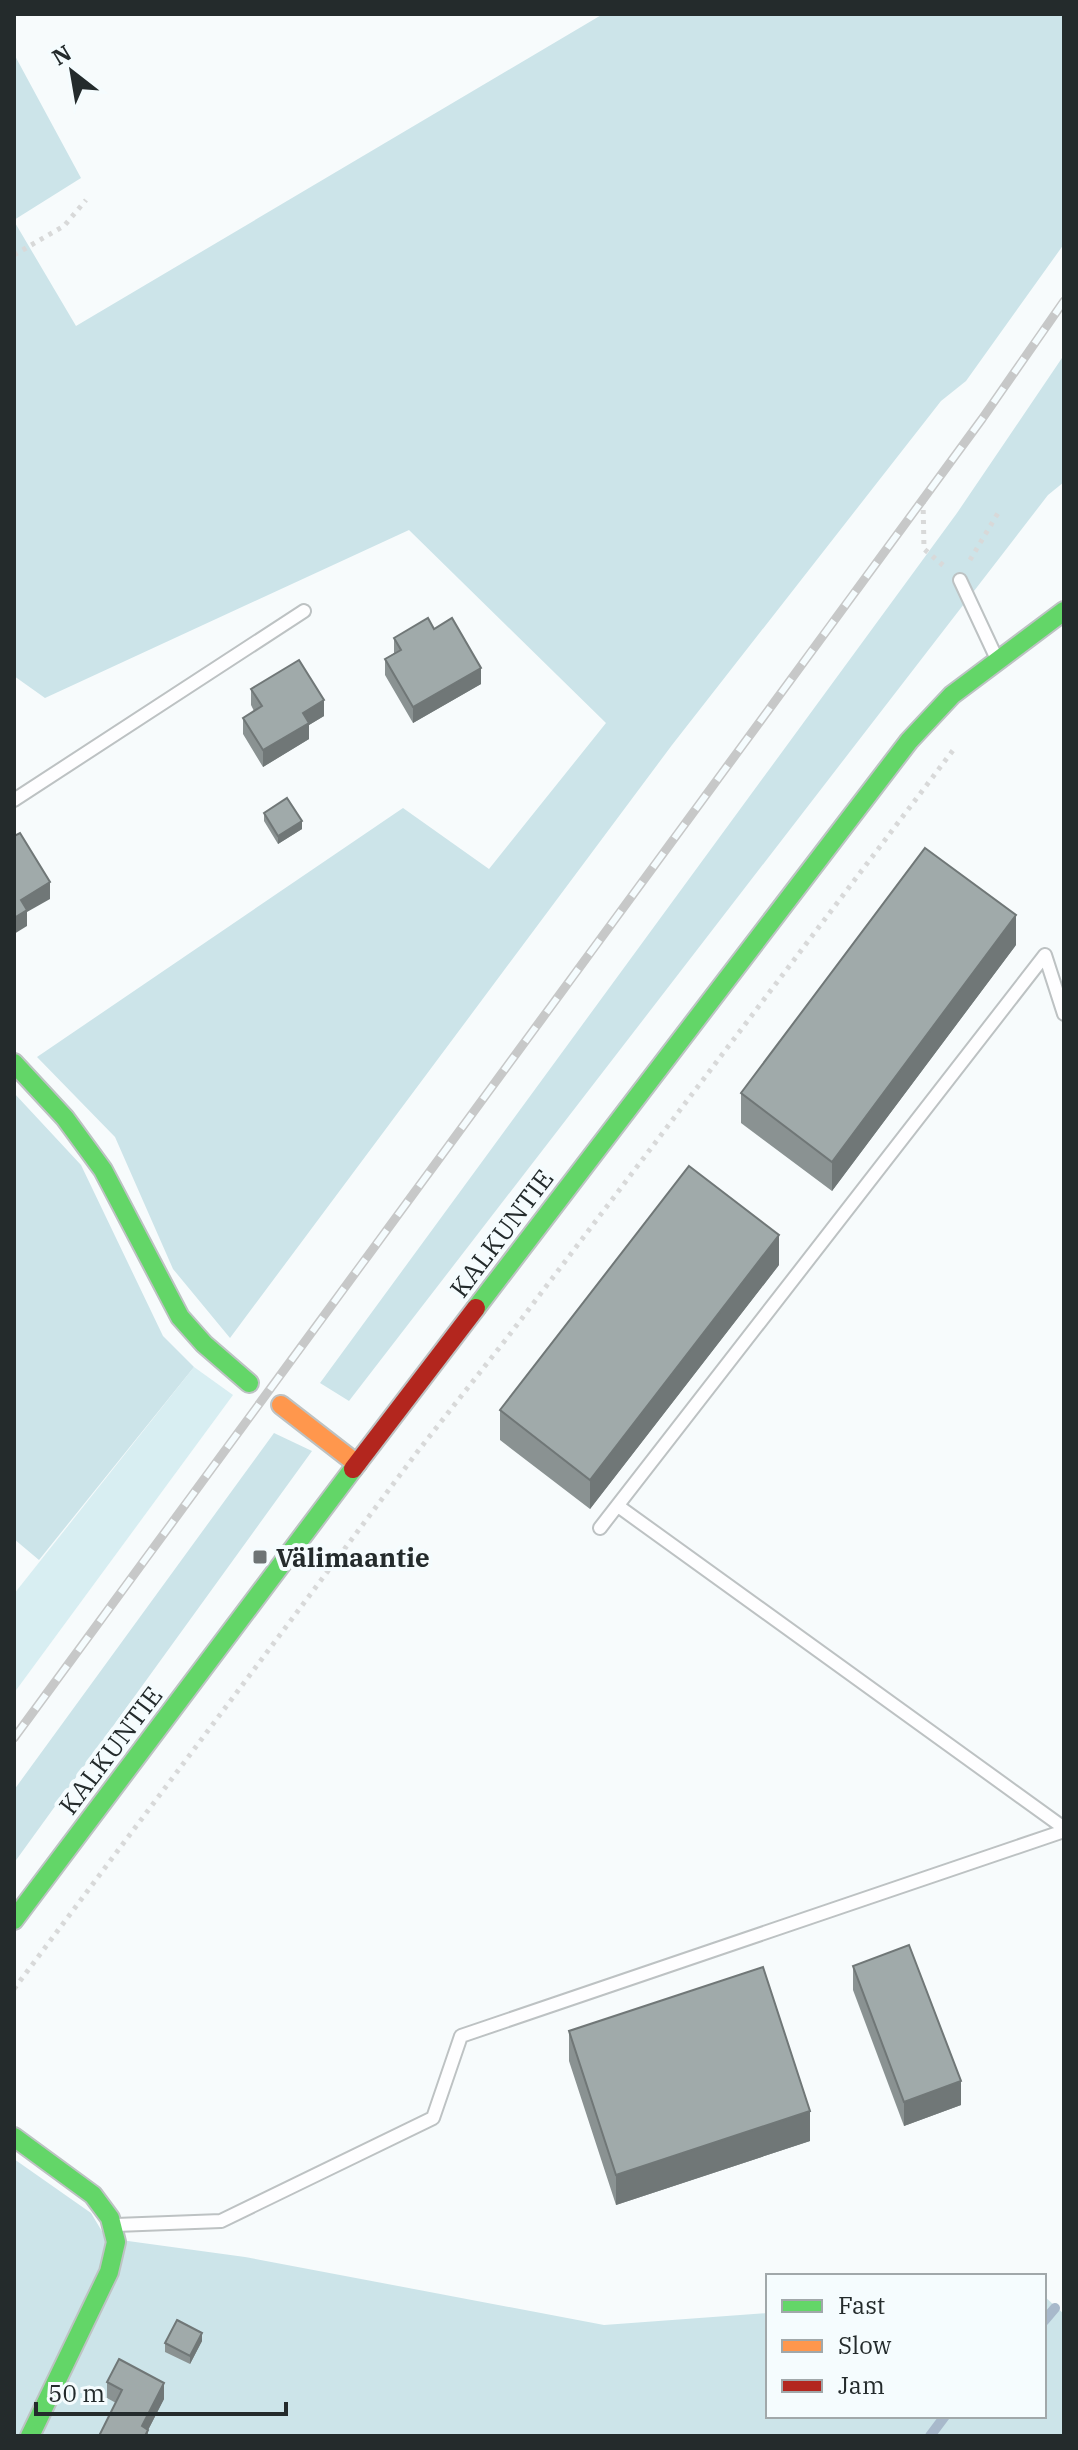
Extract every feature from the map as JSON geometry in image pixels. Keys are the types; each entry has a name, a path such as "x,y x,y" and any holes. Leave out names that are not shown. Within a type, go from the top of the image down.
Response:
{"street":[{"name":"KALKUNTIE","path":"14,1920 357,1464 909,741 952,695 1064,611"},
{"path":"14,1063 65,1118 103,1170 185,1324 203,1345 249,1383"},
{"path":"281,1405 357,1464"},
{"path":"14,2137 93,2195 113,2225 116,2242 109,2272 30,2436"}],"lane":[{"path":"960,580 997,660"},
{"path":"14,800 304,611"},
{"path":"600,1528 1045,955 1064,1014"},
{"path":"618,1506 1064,1830"},
{"path":"113,2225 221,2221 433,2118 461,2036 1064,1830"}],"path":[{"path":"14,255 64,226 86,200"},
{"path":"923,500 924,549"},
{"path":"978,546 998,513"},
{"path":"14,1989 418,1451 959,743"}],"shaded area":[{"path":"603,14 1064,14 1064,244 966,381 941,401 672,745 230,1338 173,1269 115,1137 37,1057 403,808 489,869 606,723 409,530 45,698 14,676 14,221 76,326"},
{"path":"14,54 81,178 14,220"},
{"path":"1064,355 1064,482 1048,495 349,1401 320,1383 957,513"},
{"path":"14,1093 81,1165 163,1336 194,1367 39,1560 14,1539"},
{"path":"194,1367 233,1395 14,1693 14,1594"},
{"path":"274,1433 312,1451 14,1863 14,1790"},
{"path":"14,2159 91,2213 106,2238 245,2257 604,2325 766,2313 766,2418 1046,2418 1046,2298 1064,2314 1064,2436 14,2436"}],"building":[{"path":"428,618 434,629 452,618 481,668 413,707 385,659 401,650 394,638"},
{"path":"299,660 324,700 303,713 309,723 263,750 243,718 262,706 251,689"},
{"path":"287,798 302,821 278,836 264,813"},
{"path":"20,833 50,882 21,900 27,910 14,918 14,836"},
{"path":"925,848 1016,915 832,1162 741,1093"},
{"path":"689,1166 779,1235 590,1480 500,1410"},
{"path":"909,1945 961,2081 904,2102 853,1966"},
{"path":"763,1967 810,2111 616,2175 569,2031"},
{"path":"177,2320 202,2333 190,2356 165,2343"},
{"path":"119,2359 164,2383 142,2426 148,2430 145,2436 99,2436 122,2390 107,2382"}],"waterway":[{"path":"1046,2319 1055,2308"},
{"path":"930,2436 944,2418"}],"railway":[{"path":"14,1738 982,419 1064,301"}],"traffic: fast":[{"path":"476,1308 909,741 952,695 1064,611"},
{"path":"14,1063 65,1118 103,1170 180,1317 204,1344 249,1383"},
{"path":"14,1920 353,1469"},
{"path":"14,2137 93,2195 110,2218 116,2242 109,2272 30,2436"}],"traffic: slow":[{"path":"281,1405 357,1464"}],"traffic: jam":[{"path":"353,1469 476,1308"}],"place":[{"name":"Välimaantie","path":"260,1557"}]}
